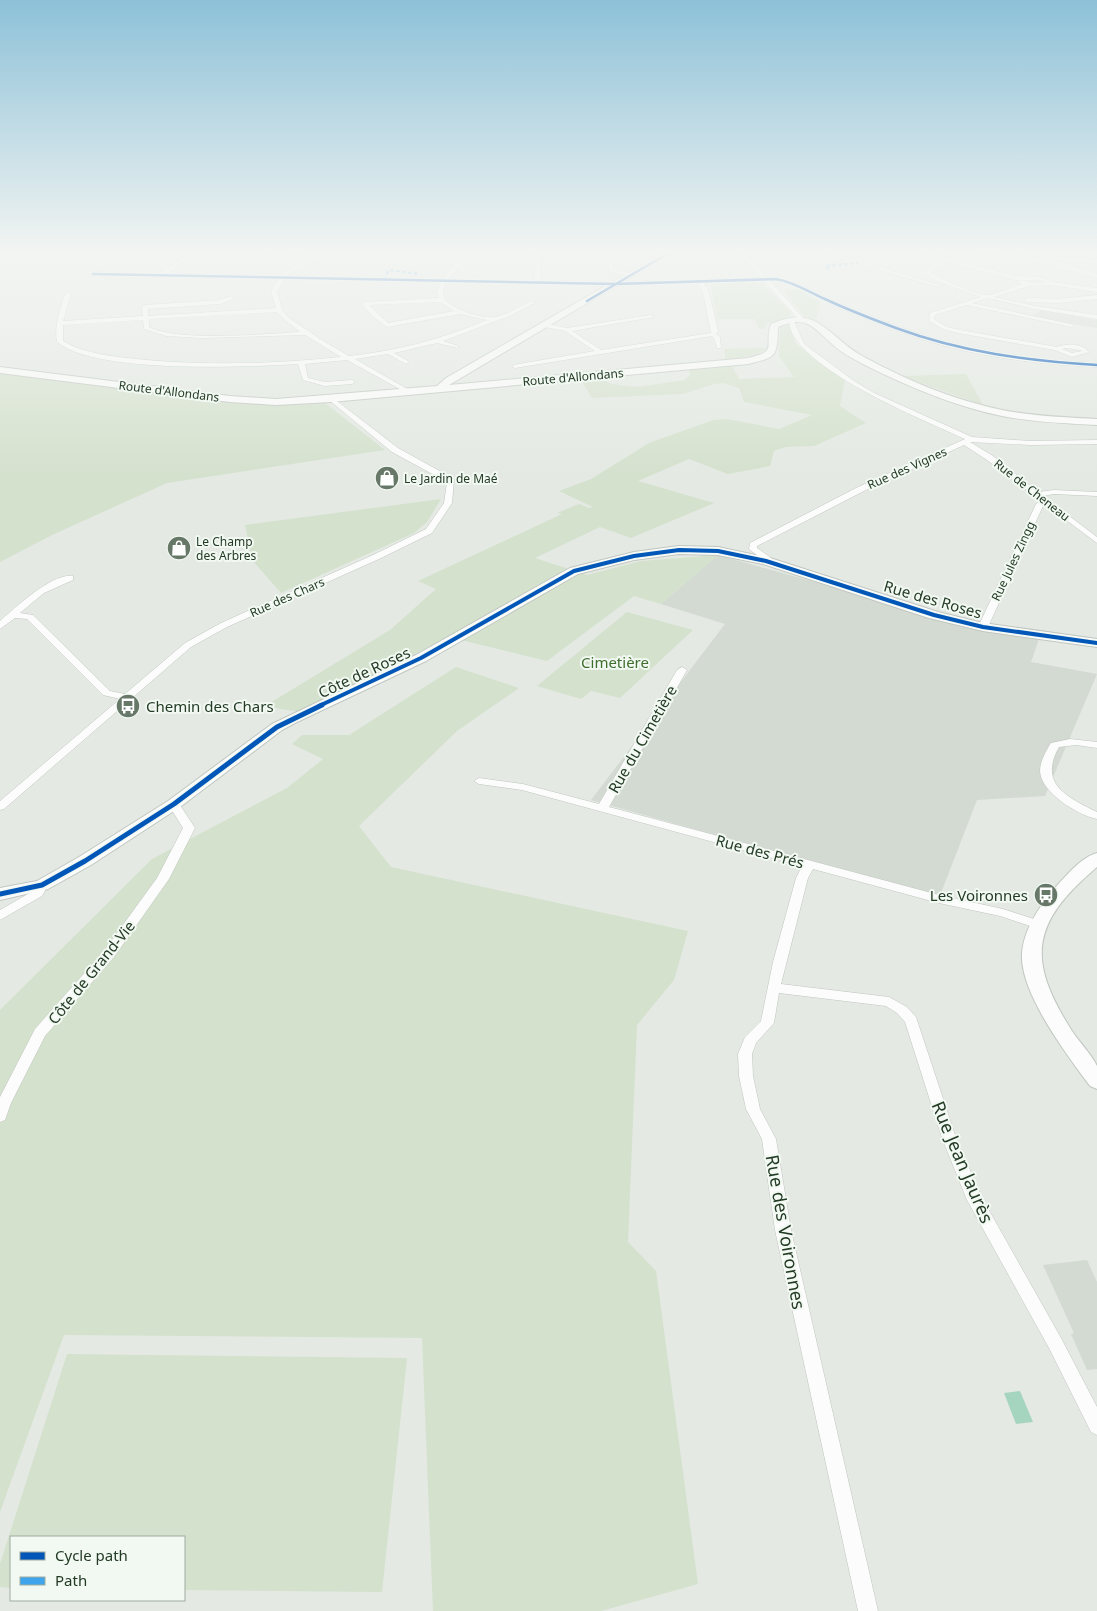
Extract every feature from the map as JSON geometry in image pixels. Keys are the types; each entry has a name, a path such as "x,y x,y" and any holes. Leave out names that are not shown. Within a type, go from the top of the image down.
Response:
{"main road":[{"path":"441,388 449,380 540,326"},
{"name":"Route d'Allondans","path":"0,370 230,399 276,402 331,399 748,361 766,356 773,350 774,326"},
{"path":"820,326 839,346 866,362 896,377 950,397 1001,413 1038,418 1097,422"},
{"name":"Côte de Roses","path":"0,894 42,885 115,844 174,804 277,726 422,658 574,571 634,556 679,550 718,551 766,561"},
{"path":"1097,858 1059,896 1039,925 1031,953 1037,982 1062,1029 1097,1082"},
{"name":"Côte de Roses","path":"0,886 26,883 60,874"}],"street":[{"path":"60,326 58,336 60,342 80,351 98,356 186,365 301,362 350,358 389,352 478,326"},
{"path":"146,326 152,332 228,338 306,333"},
{"path":"297,326 407,392"},
{"path":"548,326 567,330 592,326"},
{"path":"713,334 715,332 714,326"},
{"path":"793,326 798,340 852,382 872,394 968,440"},
{"path":"894,326 966,350 1025,360 1097,365"},
{"path":"942,326 960,332 1058,349"},
{"path":"567,330 600,352"},
{"path":"713,334 717,337 719,347"},
{"path":"515,366 713,334"},
{"path":"435,340 456,347"},
{"path":"389,352 406,362"},
{"path":"301,362 305,379 324,384 352,382"},
{"name":"Rue des Chars","path":"0,807 125,697 188,645 224,625 376,557 429,531 448,503 451,481 444,475 395,450 331,399"},
{"name":"Rue des Vignes","path":"766,561 767,558 754,549 753,545 859,490 968,440 1030,443 1097,442"},
{"name":"Rue de Cheneau","path":"968,440 1094,539"},
{"path":"1038,494 1097,494"},
{"name":"Rue Jules Zingg","path":"983,627 1040,504 1048,502"},
{"name":"Rue des Roses","path":"766,561 934,615 983,627 1097,642"},
{"path":"0,626 41,591 70,578"},
{"path":"12,615 30,617 107,693 125,697"},
{"name":"Rue du Cimetière","path":"602,809 682,670"},
{"path":"1097,745 1075,741 1055,745 1046,763 1048,782 1060,795 1097,816"},
{"name":"Rue des Prés","path":"479,781 523,787 939,899 1003,913 1039,925"},
{"name":"Côte de Grand-Vie","path":"0,1116 4,1103 40,1033 110,954 163,879 189,828 174,804"},
{"name":"Rue des Voironnes","path":"809,864 802,878 773,988 767,1023 750,1041 745,1054 748,1095 753,1109 769,1139 783,1230 868,1611"},
{"path":"0,916 38,893 42,885"},
{"name":"Rue Jean Jaurès","path":"773,988 889,1002 902,1010 911,1020 949,1138 975,1200 1055,1343 1097,1426"}],"shaded area":[{"path":"718,555 985,630 1039,639 1031,662 1097,674 1045,796 977,800 939,898 591,800 725,624 661,604"},
{"path":"1087,1260 1097,1282 1097,1369 1087,1370 1071,1334 1074,1333 1043,1265"},
{"path":"1020,1391 1033,1422 1016,1424 1004,1393"}],"green space":[{"path":"758,326 765,326 764,329 759,329"},
{"path":"790,326 796,344 845,380 840,406 866,423 814,446 786,447 774,451 770,466 728,474 689,459 638,481 714,503 631,538 600,527 535,558 587,575 641,561 718,555 661,604 634,596 547,661 449,637 298,712 265,706 390,630 436,589 418,581 562,514 557,513 579,504 589,508 593,507 559,491 591,479 649,443 713,420 727,419 779,429 812,415 744,402 739,388 724,383 714,384 683,394 592,398 581,380 600,378 611,384 637,387 685,380 690,375 689,370 732,366 739,379 794,377 779,356 780,327"},
{"path":"766,348 758,354 726,361 724,349"},
{"path":"0,373 233,402 324,402 385,450 167,483 52,535 0,562"},
{"path":"966,374 983,405 902,376"},
{"path":"441,499 427,522 414,533 281,593 252,560 245,525"},
{"name":"Cimetière","path":"627,612 693,630 620,698 591,691 581,699 537,686"},
{"path":"456,667 519,688 457,731 359,826 391,867 688,931 674,980 637,1025 628,1242 656,1271 698,1584 601,1611 433,1611 422,1338 64,1335 0,1512 0,1010 152,859 287,788 323,759 292,744 302,735 349,735"},
{"path":"67,1354 407,1358 382,1592 185,1590 185,1536 10,1536 10,1588 0,1587 0,1564"}],"cycle path":[{"path":"891,326 945,344 995,355 1020,359 1097,365"},
{"path":"0,894 42,885 85,861 174,804 277,727 290,720 421,658 574,571 634,556 679,550 718,551 766,561 934,615 983,627 1097,643"}],"place":[{"name":"Le Jardin de Maé","path":"387,478"},
{"name":"Le Champ des Arbres","path":"179,548"},
{"name":"Chemin des Chars","path":"128,706"},
{"name":"Les Voironnes","path":"1046,895"}]}
